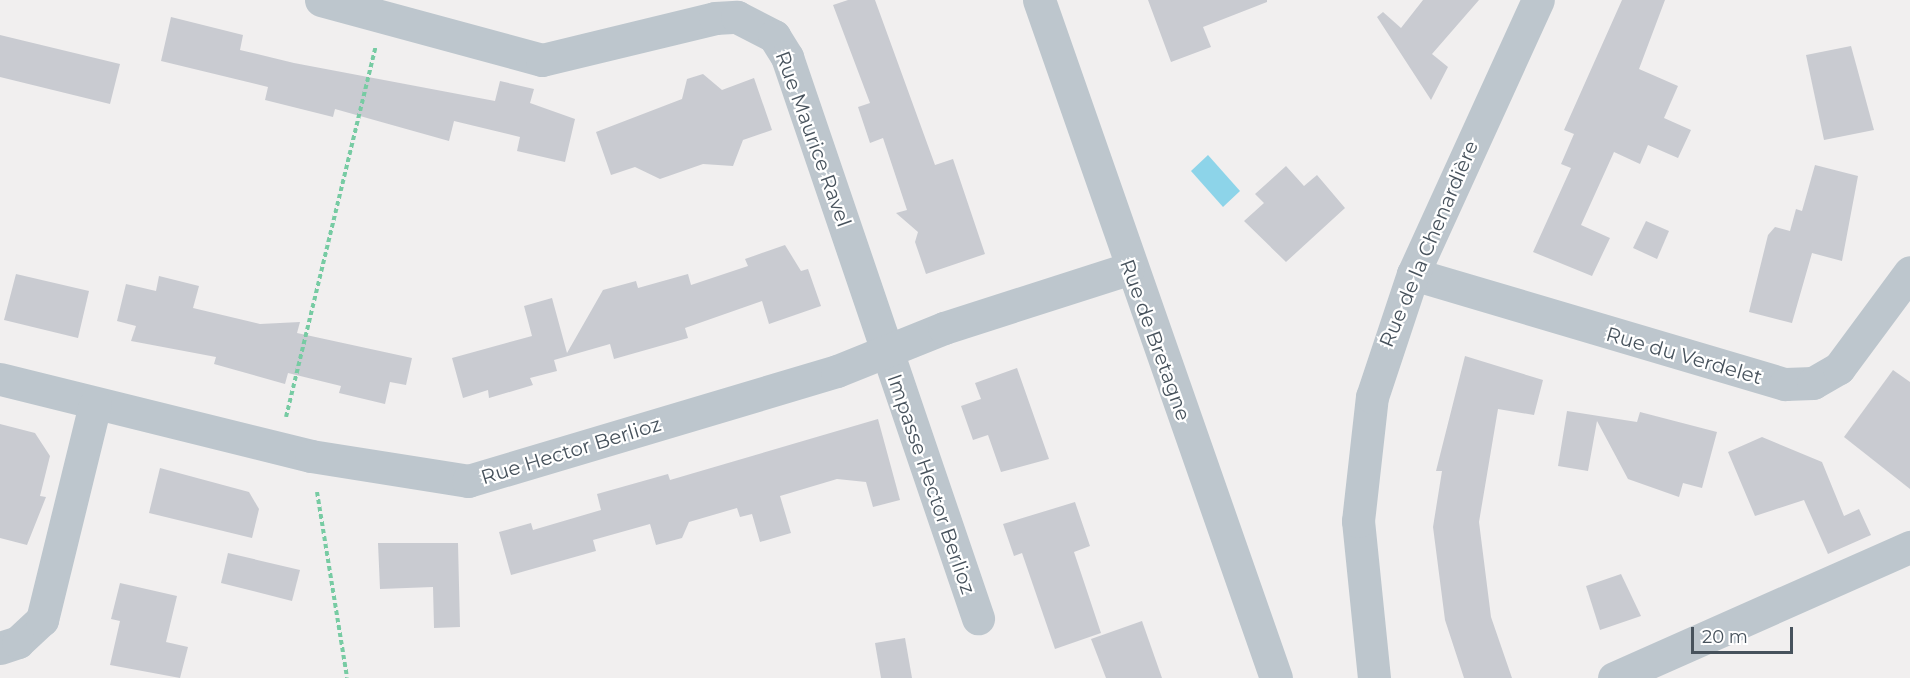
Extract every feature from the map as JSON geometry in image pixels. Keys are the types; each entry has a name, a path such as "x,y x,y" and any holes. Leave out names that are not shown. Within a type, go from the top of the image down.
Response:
{"street":[{"name":"Rue Maurice Ravel","path":"321,0 542,60 715,18 737,17 761,25 787,57 885,351"},
{"name":"Rue de Bretagne","path":"1039,0 1128,268 1276,678"},
{"name":"Rue de la Chenardière","path":"1374,678 1360,567 1359,477 1382,356 1413,274 1538,0"},
{"name":"Rue Hector Berlioz","path":"0,379 312,456 468,481 837,371 885,351 1128,268"},
{"name":"Rue du Verdelet","path":"1413,274 1785,384 1813,383 1839,368 1910,272"},
{"name":"Impasse Hector Berlioz","path":"885,351 978,618"},
{"path":"0,648 18,642 42,620 95,404"},
{"path":"1614,678 1910,547"}],"path":[{"path":"279,447 382,15"},
{"path":"312,456 346,678"}],"water":[{"path":"1208,155 1240,191 1223,207 1191,171"}],"building":[{"path":"848,0 875,0 935,165 953,159 985,254 926,274 915,242 918,232 896,213 907,210 883,138 870,143 858,107 870,103 833,5"},
{"path":"1148,0 1267,0 1267,2 1203,27 1211,47 1171,62"},
{"path":"1423,0 1479,0 1432,54 1448,67 1431,100 1377,17 1383,12 1401,28"},
{"path":"1622,0 1665,0 1639,69 1678,86 1664,118 1691,130 1678,158 1648,145 1640,164 1614,152 1581,225 1610,238 1592,276 1533,252 1571,168 1561,164 1574,134 1564,130"},
{"path":"171,17 243,35 240,50 294,63 495,101 500,81 534,89 530,103 575,119 565,162 517,151 520,137 454,121 449,141 335,109 333,117 265,100 268,87 161,61"},
{"path":"0,35 120,64 110,104 0,77"},
{"path":"1851,46 1874,130 1824,140 1806,55"},
{"path":"703,74 722,90 754,78 772,130 743,140 733,166 703,164 660,179 635,167 611,175 596,132 682,99 687,79"},
{"path":"1815,165 1858,176 1842,261 1812,253 1792,323 1749,312 1768,235 1775,227 1790,231 1796,209 1802,211"},
{"path":"1286,166 1304,186 1317,175 1345,208 1286,262 1244,221 1264,203 1255,194"},
{"path":"1646,221 1669,231 1657,259 1633,248"},
{"path":"785,245 801,271 808,269 821,306 769,324 762,301 685,328 688,338 614,359 610,344 554,360 557,371 530,378 533,385 489,398 488,390 463,398 452,358 532,336 524,306 552,298 567,353 603,290 636,281 638,288 688,274 691,285 748,266 745,259"},
{"path":"16,274 89,291 78,338 4,320"},
{"path":"159,276 199,286 193,308 260,324 300,322 297,333 412,358 406,385 390,382 385,404 339,393 341,386 288,373 285,384 214,364 216,357 131,341 136,326 117,321 126,284 156,291"},
{"path":"1465,356 1543,380 1534,415 1498,409 1479,522 1491,617 1512,678 1464,678 1445,620 1433,527 1442,471 1436,471"},
{"path":"1017,368 1049,459 1001,472 988,435 973,440 961,406 981,399 975,383"},
{"path":"1893,370 1910,382 1910,489 1844,437"},
{"path":"1567,411 1637,422 1640,412 1717,432 1702,488 1683,483 1679,497 1628,479 1597,421 1588,471 1558,466"},
{"path":"878,419 900,500 873,507 866,482 837,479 780,496 791,533 760,542 752,514 740,517 737,508 689,522 682,538 656,545 650,524 593,540 596,551 511,575 499,532 531,523 533,530 601,510 597,494 668,474 670,480"},
{"path":"0,424 35,433 50,456 40,496 46,497 27,545 0,538"},
{"path":"1762,437 1822,462 1844,516 1859,509 1871,535 1828,554 1804,500 1755,516 1728,452"},
{"path":"160,468 249,492 259,509 252,538 149,513"},
{"path":"1075,502 1090,546 1074,552 1101,633 1055,649 1022,553 1014,556 1003,524"},
{"path":"378,543 458,543 460,627 434,628 433,587 380,589"},
{"path":"228,553 300,570 292,601 221,583"},
{"path":"1621,574 1641,616 1600,630 1586,586"},
{"path":"120,583 177,596 166,642 188,647 180,678 110,665 120,621 111,619"},
{"path":"1142,621 1162,678 1106,678 1091,639"},
{"path":"905,638 912,678 881,678 875,643"}]}
